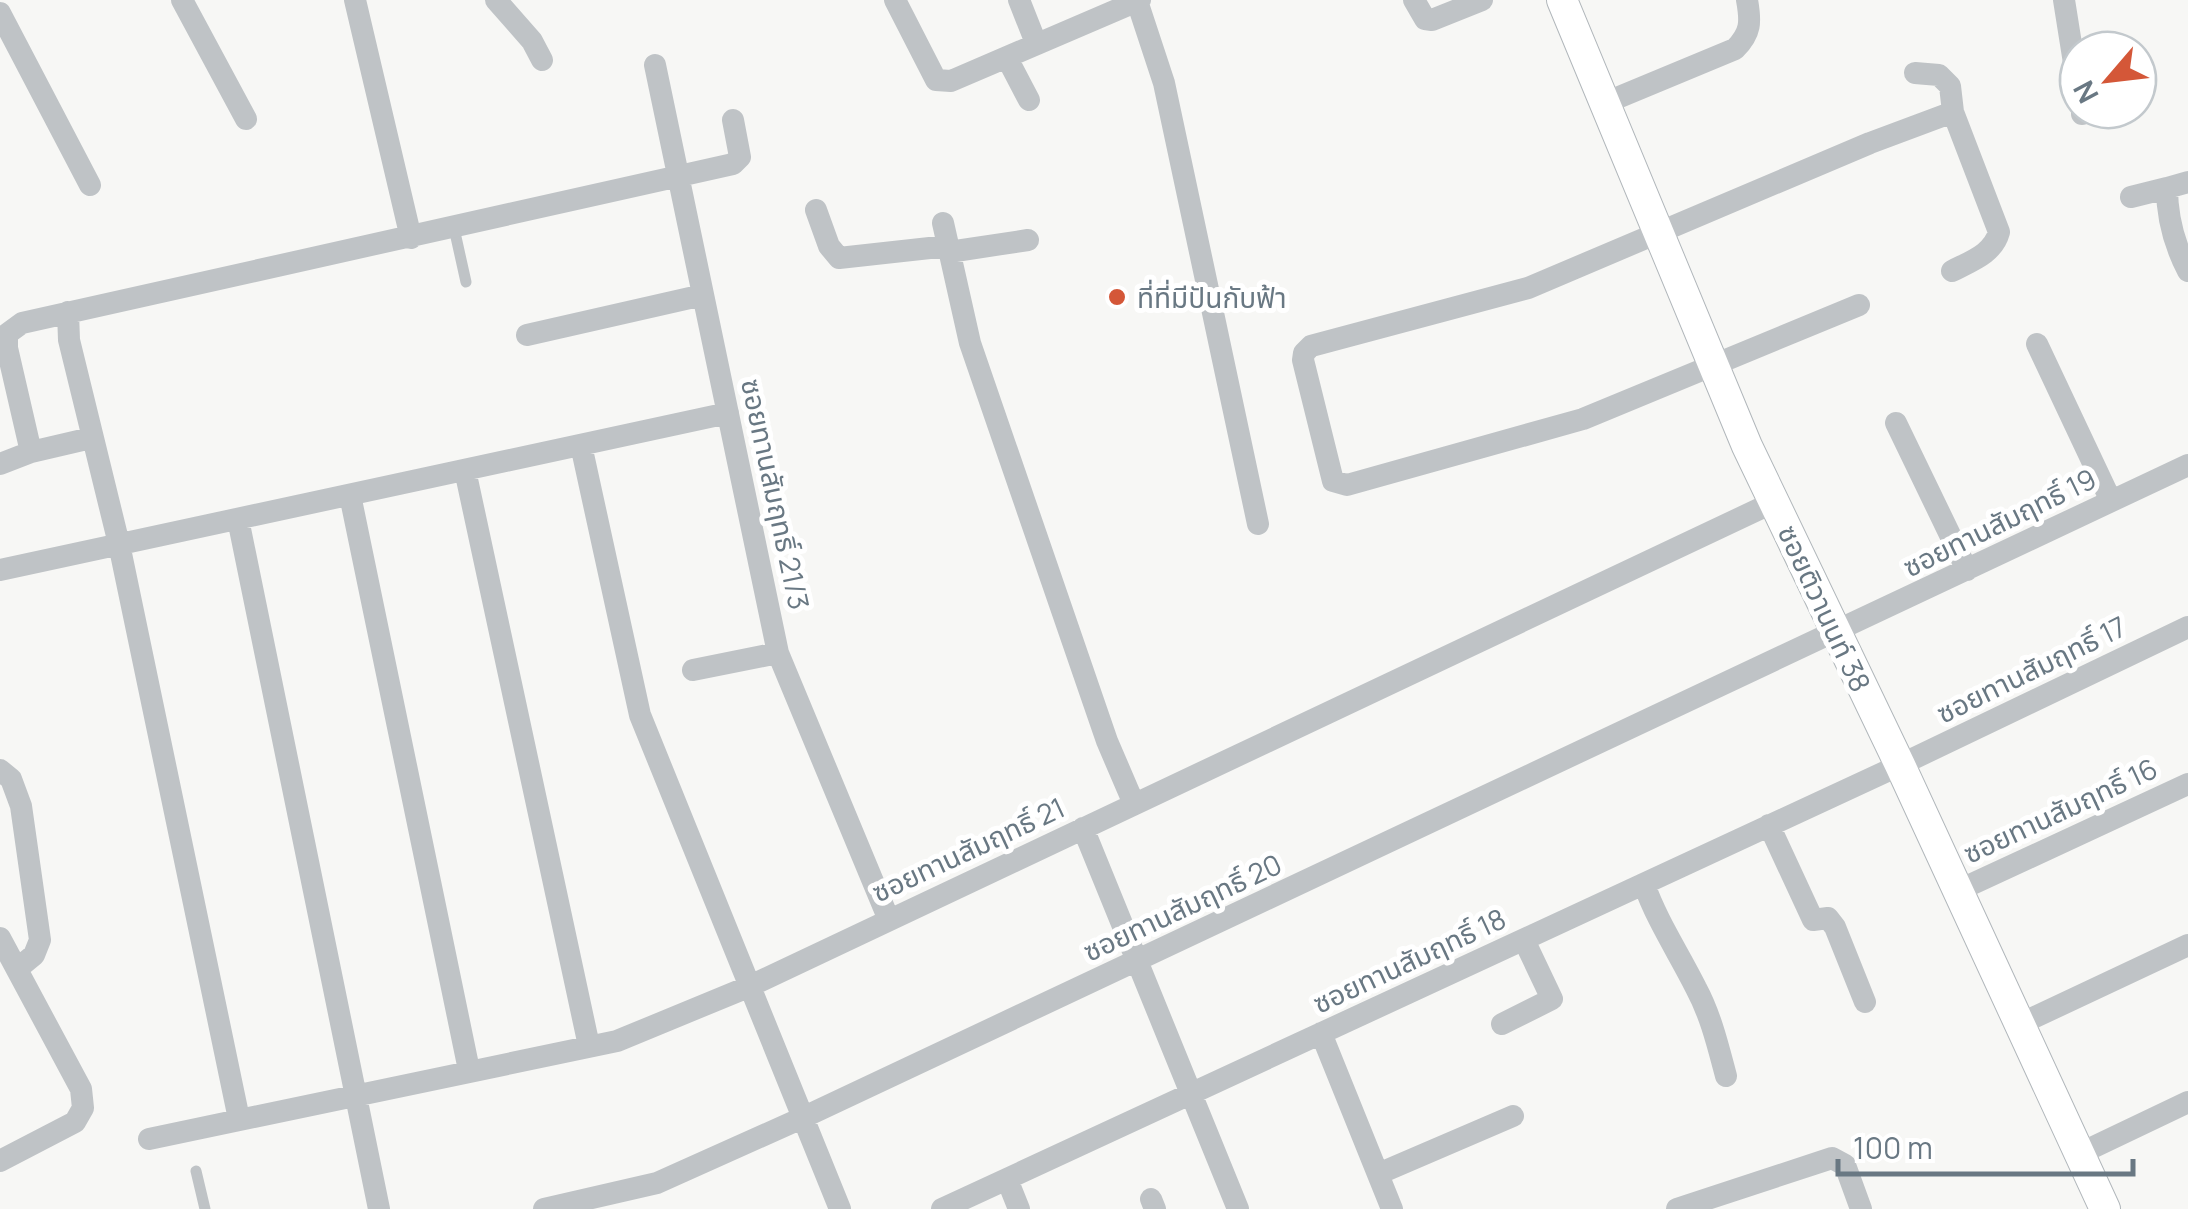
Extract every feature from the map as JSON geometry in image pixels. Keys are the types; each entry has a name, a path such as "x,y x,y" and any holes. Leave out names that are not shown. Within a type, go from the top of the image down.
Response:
{"street":[{"path":"0,5 10,0"},
{"path":"182,0 246,119"},
{"path":"356,0 412,238"},
{"path":"496,0 542,60"},
{"path":"895,0 936,80 950,81 1138,0 1164,83 1258,524"},
{"path":"1019,0 1036,43"},
{"path":"1414,0 1425,19 1432,20 1482,0"},
{"name":"ซอยติวานนท์ 38","path":"1562,0 1774,502 2104,1209"},
{"path":"1605,103 1734,50 1751,24 1747,0"},
{"path":"2064,0 2069,30"},
{"path":"0,13 90,184"},
{"path":"1007,58 1030,100"},
{"name":"ซอยทานสัมฤทธิ์ 21/3","path":"655,66 778,653 890,920"},
{"path":"1915,73 1945,78 1950,86 1953,112 2000,232 1996,244 1952,271"},
{"path":"1859,305 1582,419 1347,485 1334,481 1303,360 1311,346 1528,288 1870,143 1953,112"},
{"path":"32,452 7,348 7,334 22,322 412,238 738,161 733,120"},
{"path":"2131,197 2178,185"},
{"path":"2178,185 2167,207 2188,272"},
{"path":"816,210 829,246 839,258 947,240 1028,240"},
{"path":"947,240 970,342 1108,742 1134,804"},
{"path":"527,335 702,295"},
{"path":"68,312 68,340 120,544 239,1119"},
{"path":"2037,344 2112,501"},
{"path":"0,570 728,413"},
{"path":"1896,422 1967,570"},
{"path":"0,464 91,438"},
{"path":"581,445 640,715 840,1209"},
{"name":"ซอยทานสัมฤทธิ์ 19","path":"1836,633 2188,465"},
{"path":"465,470 589,1046"},
{"path":"350,495 469,1070"},
{"name":"ซอยทานสัมฤทธิ์ 21","path":"149,1139 644,1032 748,987 1774,502"},
{"path":"238,519 379,1209"},
{"name":"ซอยทานสัมฤทธิ์ 17","path":"1900,765 2188,626"},
{"name":"ซอยทานสัมฤทธิ์ 20","path":"544,1209 657,1184 1836,633"},
{"path":"693,670 778,653"},
{"name":"ซอยทานสัมฤทธิ์ 18","path":"942,1209 1900,765"},
{"path":"0,770 11,779 21,806 40,940 34,954 16,970"},
{"name":"ซอยทานสัมฤทธิ์ 16","path":"1957,891 2188,784"},
{"path":"1768,826 1812,920 1828,918 1835,928 1865,1002"},
{"path":"1083,828 1238,1209"},
{"path":"1644,884 1656,918 1708,1014 1726,1076"},
{"path":"0,938 81,1089 84,1108 75,1122 0,1161"},
{"path":"1502,1024 1552,999 1524,940"},
{"path":"2018,1025 2188,944"},
{"path":"1321,1033 1392,1209"},
{"path":"2079,1154 2188,1102"},
{"path":"1378,1174 1513,1116"},
{"path":"1677,1209 1832,1158 1845,1165 1861,1209"},
{"path":"1007,1179 1018,1209"}],"lane":[{"path":"454,228 466,282"},
{"path":"196,1171 205,1209"}],"place":[{"name":"ที่ที่มีปันกับฟ้า","path":"1117,297"}]}
